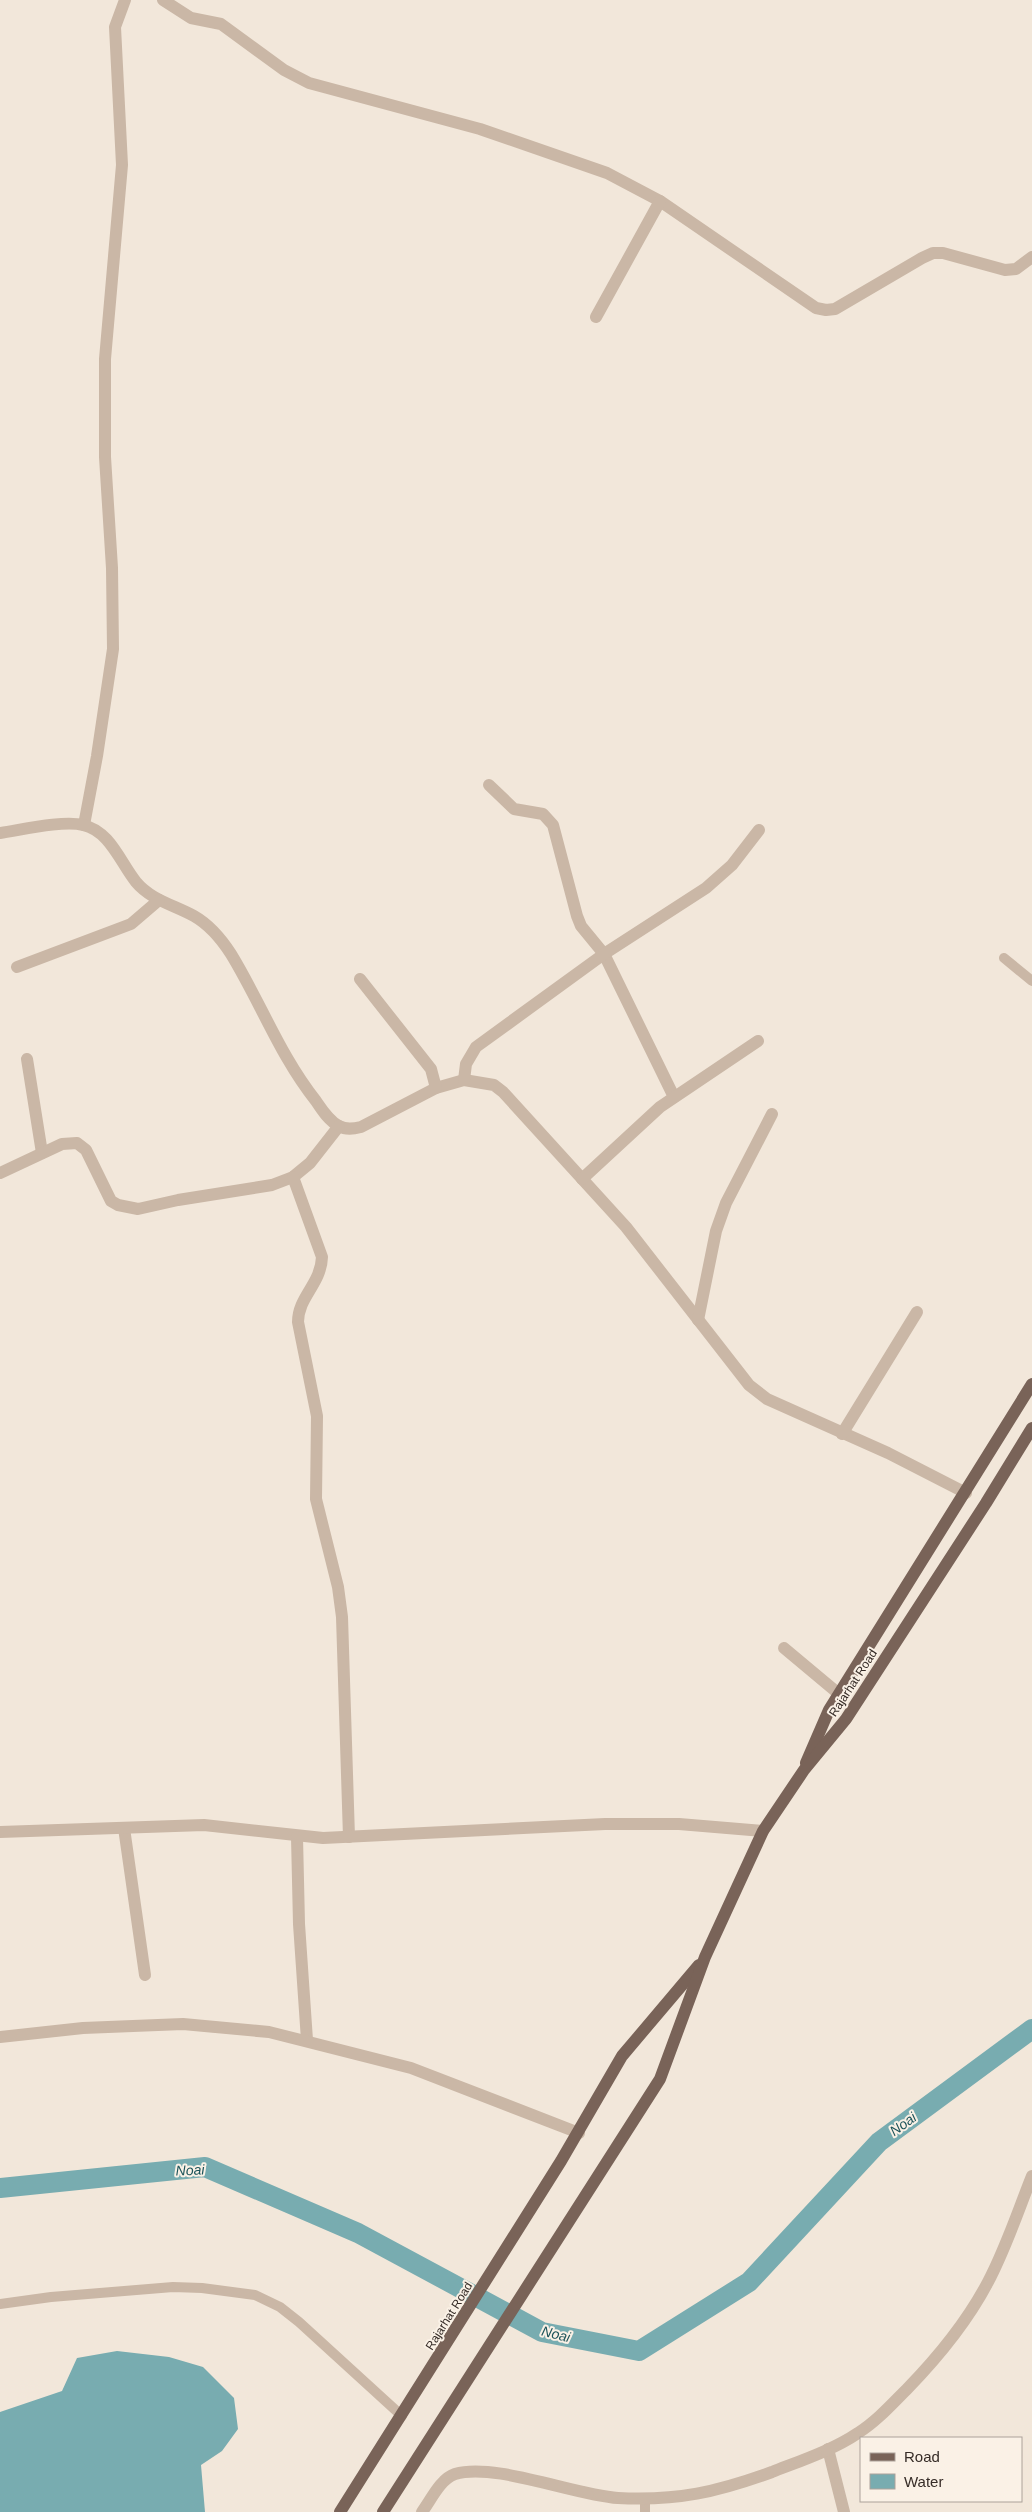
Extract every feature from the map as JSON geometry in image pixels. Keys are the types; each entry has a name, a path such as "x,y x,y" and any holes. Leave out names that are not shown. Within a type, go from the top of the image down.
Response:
{"main road":[{"path":"804,1770 823,1720 966,1493 1032,1384"},
{"name":"Rajarhat Road","path":"340,2512 562,2161 622,2056 705,1957 763,1831 804,1770 846,1719 1032,1428"},
{"path":"383,2512 660,2079 705,1957"}],"street":[{"path":"84,825 97,756 113,649 112,568 105,457 105,359 122,165 114,27 125,0"},
{"path":"163,0 191,18 221,24 284,70 309,82 480,129 607,173 660,201 816,308 826,310 835,308 933,253 943,253 1005,270 1016,269 1032,257"},
{"path":"596,317 660,201"},
{"path":"490,785 514,810 543,814 549,817 554,825 577,916 582,926 604,954 674,1097"},
{"path":"0,833 71,824 84,825 97,832 111,844 136,882 146,893 195,917 224,944 298,1079 330,1119 339,1126 350,1129 361,1127 436,1088 464,1080 494,1085 503,1092 626,1227 749,1385 758,1393 767,1400 888,1453 966,1493"},
{"path":"464,1080 466,1064 476,1047 604,954 721,876 759,830"},
{"path":"17,967 131,924 159,900"},
{"path":"360,979 431,1069 436,1088"},
{"path":"582,1179 674,1097 758,1042"},
{"path":"27,1059 42,1153"},
{"path":"698,1320 716,1231 726,1203 772,1114"},
{"path":"0,1173 70,1142 82,1146 111,1201 118,1205 138,1209 178,1200 272,1185 293,1177 310,1163 339,1126"},
{"path":"293,1177 322,1257 322,1269 298,1310 298,1322 318,1416 316,1499 338,1587 342,1617 348,1837"},
{"path":"842,1434 917,1312"},
{"path":"784,1648 839,1694"},
{"path":"0,1832 222,1826 297,1837 348,1837 605,1824 679,1824 763,1831"},
{"path":"124,1828 145,1975"},
{"path":"297,1837 299,1924 306,2040"},
{"path":"0,2037 83,2028 183,2024 260,2031 306,2040 411,2068 579,2133"},
{"path":"422,2512 442,2483 453,2474 469,2471 499,2474 603,2496 645,2498 696,2495 715,2492 828,2449 870,2425 940,2356 994,2271 1032,2176"},
{"path":"828,2449 844,2512"}],"lane":[{"path":"1004,958 1032,981"},
{"path":"0,2304 51,2297 173,2287 202,2288 255,2296 280,2307 299,2322 402,2416"},
{"path":"645,2498 646,2512"}],"water":[{"path":"117,2351 169,2357 203,2367 234,2398 238,2429 222,2451 201,2465 205,2512 0,2512 0,2412 62,2391 77,2358"}],"waterway":[{"name":"Noai","path":"0,2188 205,2167 358,2233 542,2332 639,2351 749,2282 879,2142 1032,2029"}]}
